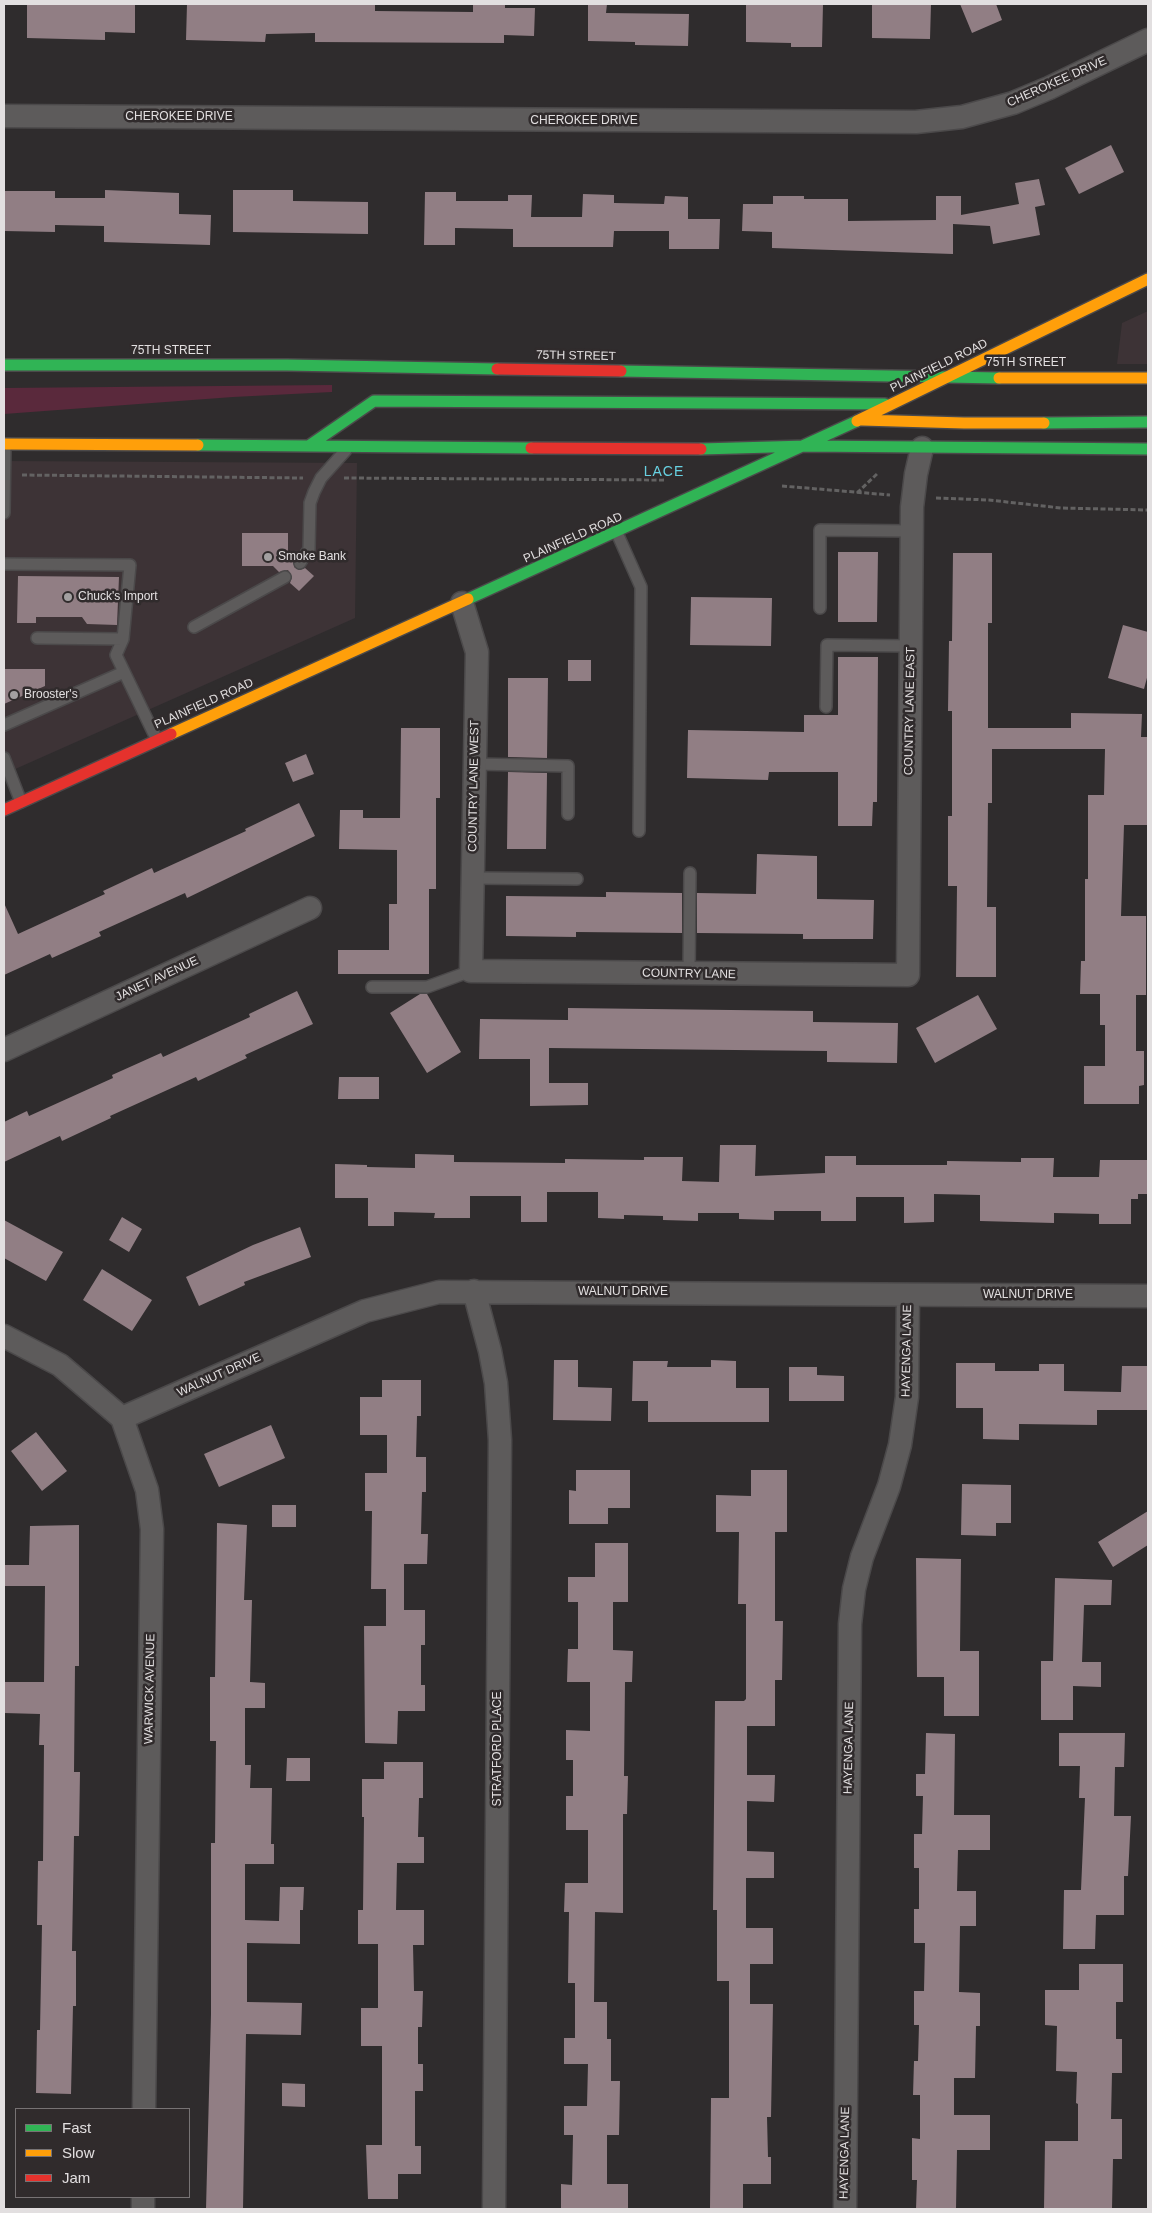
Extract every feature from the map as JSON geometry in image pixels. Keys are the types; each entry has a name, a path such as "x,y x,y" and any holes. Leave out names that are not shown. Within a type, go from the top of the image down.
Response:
{"main road":[{"name":"PLAINFIELD ROAD","path":"4,810 806,446 1148,279"},
{"name":"75TH STREET","path":"4,365 287,365 1040,379 1063,377 1148,378"},
{"path":"310,445 374,401 891,404"},
{"path":"860,420 964,423 1148,422"},
{"path":"4,444 703,449 806,446 1148,449"}],"street":[{"name":"CHEROKEE DRIVE","path":"4,116 916,122 962,117 1013,103 1049,88 1148,40"},
{"name":"COUNTRY LANE EAST","path":"908,976 912,531 913,497 922,448"},
{"name":"COUNTRY LANE WEST","path":"462,603 477,652 471,972"},
{"name":"JANET AVENUE","path":"4,1050 310,908"},
{"name":"COUNTRY LANE","path":"471,972 908,976"},
{"name":"STRATFORD PLACE","path":"474,1291 496,1383 500,1440 494,2209"},
{"name":"WALNUT DRIVE","path":"122,1418 366,1311 440,1292 1148,1296"},
{"name":"HAYENGA LANE","path":"844,2209 850,1624 854,1589 862,1557 889,1486 900,1445 907,1398 908,1295"},
{"path":"4,1336 60,1365 122,1418"},
{"name":"WARWICK AVENUE","path":"122,1418 147,1490 152,1529 144,2108"}],"lane":[{"path":"4,444 4,513"},
{"path":"300,563 309,549 310,503 314,492 321,478 350,445"},
{"path":"820,608 820,530 912,531"},
{"path":"617,533 641,588 639,832"},
{"path":"4,564 130,565 123,639 116,655 157,740"},
{"path":"194,627 284,577"},
{"path":"37,638 123,639"},
{"path":"826,706 827,645 911,646"},
{"path":"4,725 124,672"},
{"path":"4,758 22,802"},
{"path":"475,764 568,766 568,814"},
{"path":"689,974 690,873"},
{"path":"473,878 577,879"},
{"path":"372,986 427,986 471,972"}],"path":[{"path":"857,493 878,473"},
{"path":"26,476 304,478"},
{"path":"336,478 663,480"},
{"path":"823,489 897,496"},
{"path":"928,497 1061,508 1148,510"}],"shaded area":[{"path":"1148,311 1148,364 1117,364 1122,323"},
{"path":"332,385 332,392 233,397 4,414 4,388"},
{"path":"4,461 357,463 355,618 4,774"}],"building":[{"path":"27,4 135,5 135,33 105,32 105,40 27,38"},
{"path":"187,4 375,4 375,11 473,12 473,4 505,4 505,8 535,8 534,36 504,35 504,43 315,42 315,33 266,34 265,42 186,40"},
{"path":"588,4 607,4 606,13 689,14 688,46 635,45 635,42 588,41"},
{"path":"746,4 823,4 822,47 791,47 791,43 746,42"},
{"path":"872,4 931,4 930,39 872,38"},
{"path":"960,4 996,4 1002,20 972,33"},
{"path":"1111,145 1124,172 1079,194 1065,168"},
{"path":"1039,179 1045,205 1035,207 1040,235 993,244 990,226 953,224 953,254 772,248 772,232 742,231 743,204 773,204 773,196 804,196 804,199 848,199 848,221 936,220 936,196 961,196 961,215 1019,204 1015,183"},
{"path":"105,190 179,193 179,214 211,215 210,245 104,242 104,226 55,225 55,232 4,231 4,191 55,191 55,198 105,198"},
{"path":"233,190 293,190 293,201 368,202 368,234 233,232"},
{"path":"425,192 456,192 456,201 508,201 508,195 532,195 531,217 582,217 583,194 614,195 614,203 664,204 665,196 688,197 688,219 720,219 719,249 669,249 669,231 614,231 613,247 513,247 513,229 455,228 455,245 424,245"},
{"name":"Smoke Bank","path":"242,533 288,533 288,551 295,558 294,567 299,570 305,568 314,576 299,591 290,583 292,577 288,570 279,572 273,566 242,566"},
{"path":"838,552 878,552 877,622 838,622"},
{"path":"953,553 992,553 992,623 988,623 988,728 1071,728 1071,713 1142,714 1141,737 1148,737 1147,825 1124,825 1121,916 1146,916 1146,995 1136,995 1136,1051 1144,1051 1144,1085 1139,1086 1139,1104 1084,1104 1084,1066 1105,1066 1105,1025 1100,1025 1100,994 1080,994 1081,961 1085,961 1085,879 1088,879 1088,795 1104,795 1105,749 992,749 992,803 988,803 987,907 996,907 996,977 956,977 957,886 948,886 948,816 952,816 952,711 948,711 949,641 952,641"},
{"name":"Chuck's Import","path":"18,576 119,577 117,625 87,624 82,617 36,617 36,623 17,623"},
{"path":"691,597 772,598 771,646 690,645"},
{"path":"1123,625 1148,632 1148,674 1144,689 1108,678"},
{"path":"838,657 878,657 877,802 873,802 872,826 838,826 838,772 769,772 768,780 687,778 688,730 804,732 804,715 838,715"},
{"path":"568,660 591,660 591,681 568,681"},
{"name":"Brooster's","path":"4,669 45,669 45,686 4,704"},
{"path":"508,678 548,678 547,758 508,757"},
{"path":"401,728 440,728 440,798 436,798 436,889 429,889 429,974 338,974 338,950 389,950 389,904 397,904 397,850 339,849 340,810 363,810 363,818 400,818"},
{"path":"306,754 314,774 293,782 285,763"},
{"path":"508,772 547,773 546,849 507,849"},
{"path":"299,803 315,836 187,898 185,893 99,932 101,936 52,958 50,954 4,975 4,903 18,934 105,894 103,891 152,868 154,873 246,831 245,829"},
{"path":"757,854 817,856 817,899 874,900 873,939 803,939 803,934 697,933 697,893 756,894"},
{"path":"606,892 682,893 682,933 576,932 576,937 506,936 506,896 606,897"},
{"path":"297,991 313,1024 245,1055 247,1058 198,1081 196,1077 110,1116 111,1118 62,1141 60,1136 4,1162 4,1122 27,1111 29,1116 113,1078 112,1075 161,1053 163,1057 250,1017 249,1014"},
{"path":"420,994 427,994 461,1052 427,1073 390,1013"},
{"path":"978,995 997,1029 935,1063 916,1028"},
{"path":"568,1008 813,1011 813,1022 898,1023 897,1063 827,1062 827,1051 549,1048 549,1083 588,1083 588,1105 530,1106 530,1059 479,1059 480,1019 568,1020"},
{"path":"339,1077 379,1077 379,1099 338,1099"},
{"path":"720,1145 756,1145 755,1176 825,1173 825,1156 856,1156 856,1165 947,1165 947,1161 1021,1162 1021,1158 1054,1158 1053,1177 1099,1177 1100,1160 1148,1160 1148,1194 1138,1194 1138,1199 1131,1199 1131,1224 1099,1224 1099,1214 1054,1213 1054,1223 980,1221 980,1195 934,1194 934,1222 904,1223 904,1197 856,1197 856,1221 821,1221 821,1211 774,1211 774,1220 739,1219 739,1213 698,1213 698,1221 663,1220 663,1216 624,1215 624,1219 598,1218 598,1192 547,1192 547,1222 521,1222 521,1196 470,1196 470,1218 434,1218 435,1213 394,1212 394,1226 368,1226 368,1198 335,1198 335,1164 415,1168 415,1154 454,1155 454,1162 565,1163 565,1159 644,1160 644,1157 683,1157 682,1181 719,1182"},
{"path":"122,1217 142,1229 129,1252 109,1240"},
{"path":"4,1220 63,1252 46,1281 4,1258"},
{"path":"300,1227 311,1257 244,1282 245,1285 199,1306 186,1277 253,1245"},
{"path":"102,1269 152,1300 132,1331 83,1300"},
{"path":"554,1360 578,1360 578,1387 612,1388 611,1421 553,1420"},
{"path":"711,1360 736,1361 736,1388 769,1388 769,1422 648,1422 648,1401 632,1401 633,1361 668,1361 667,1367 711,1367"},
{"path":"956,1363 995,1363 995,1371 1039,1371 1039,1364 1064,1364 1064,1391 1121,1392 1122,1366 1148,1366 1148,1410 1097,1410 1097,1425 1019,1424 1019,1440 983,1439 983,1408 956,1408"},
{"path":"789,1367 817,1367 817,1375 844,1376 844,1401 789,1401"},
{"path":"382,1380 421,1380 421,1416 417,1416 416,1457 426,1457 426,1492 422,1492 421,1534 428,1534 427,1564 404,1564 404,1610 425,1610 425,1645 421,1645 421,1685 425,1685 425,1711 398,1711 397,1744 365,1743 364,1626 386,1626 386,1589 371,1589 372,1511 365,1511 365,1473 387,1473 387,1435 360,1435 360,1397 382,1397"},
{"path":"271,1425 285,1458 219,1487 204,1454"},
{"path":"36,1432 67,1471 42,1491 11,1451"},
{"path":"576,1470 630,1470 630,1508 608,1508 608,1524 569,1524 569,1490 576,1491"},
{"path":"751,1470 787,1470 787,1532 775,1532 775,1621 783,1621 782,1680 775,1680 775,1726 747,1726 747,1775 775,1775 774,1802 747,1801 747,1851 774,1852 774,1878 746,1878 746,1928 773,1928 773,1964 750,1964 750,2004 773,2004 771,2117 767,2117 768,2157 771,2157 771,2184 743,2184 743,2209 710,2209 711,2098 729,2098 729,1981 717,1981 717,1910 713,1910 715,1701 744,1701 746,1699 746,1604 738,1604 739,1532 716,1532 716,1495 751,1496"},
{"path":"962,1484 1011,1485 1011,1523 996,1523 996,1536 961,1535"},
{"path":"272,1505 296,1505 296,1527 272,1527"},
{"path":"1148,1511 1148,1545 1113,1567 1098,1542"},
{"path":"217,1523 247,1525 244,1600 252,1600 250,1682 265,1683 265,1708 245,1708 245,1765 251,1765 250,1788 272,1788 271,1844 274,1844 274,1864 245,1864 245,1920 279,1921 280,1887 304,1887 303,1910 300,1910 300,1944 247,1943 247,2002 302,2003 301,2035 246,2034 243,2209 206,2209 211,2014 211,1843 215,1843 216,1741 210,1741 210,1677 215,1677"},
{"path":"79,1525 79,1666 75,1666 74,1772 80,1772 79,1836 74,1836 72,1951 76,1951 76,2006 73,2006 71,2094 36,2093 37,2030 40,2030 42,1925 37,1925 38,1861 43,1861 44,1745 39,1745 40,1714 4,1713 4,1682 44,1682 45,1586 4,1586 4,1565 29,1565 30,1526"},
{"path":"595,1543 628,1543 628,1602 613,1602 613,1650 633,1651 632,1682 625,1682 624,1776 628,1776 627,1814 623,1814 623,1913 595,1912 594,2002 607,2002 607,2039 611,2039 611,2081 620,2081 619,2135 607,2135 607,2184 628,2184 628,2209 561,2209 561,2184 572,2185 573,2135 564,2135 564,2106 587,2106 588,2064 564,2064 564,2038 575,2038 575,1983 568,1983 569,1912 564,1912 565,1883 588,1883 588,1830 566,1830 566,1796 573,1796 573,1760 566,1760 566,1730 590,1731 590,1682 567,1682 568,1649 578,1649 578,1602 568,1602 568,1577 595,1577"},
{"path":"916,1558 961,1559 960,1651 979,1651 979,1716 944,1716 944,1677 917,1677"},
{"path":"1055,1578 1112,1580 1111,1605 1084,1605 1082,1662 1101,1662 1101,1687 1073,1686 1073,1720 1041,1720 1041,1661 1053,1661"},
{"path":"926,1733 955,1734 954,1815 990,1815 990,1850 958,1850 957,1891 976,1891 976,1926 960,1926 959,1992 980,1993 980,2026 976,2026 975,2078 954,2078 954,2115 990,2115 990,2150 957,2150 956,2209 916,2209 917,2180 912,2180 912,2138 920,2139 920,2095 913,2095 914,2061 918,2061 919,2025 914,2025 914,1991 924,1991 925,1943 914,1943 914,1909 919,1909 919,1868 914,1868 914,1834 922,1834 923,1796 916,1796 916,1774 925,1774"},
{"path":"1059,1733 1125,1733 1124,1767 1115,1767 1114,1816 1131,1816 1128,1876 1124,1876 1124,1915 1096,1915 1095,1949 1063,1949 1064,1890 1081,1890 1085,1798 1079,1798 1080,1766 1059,1766"},
{"path":"287,1758 310,1758 310,1781 286,1781"},
{"path":"384,1762 423,1762 423,1798 419,1798 418,1837 424,1837 424,1863 397,1863 396,1910 424,1910 424,1945 413,1945 414,1991 423,1991 422,2027 418,2027 418,2064 423,2064 423,2091 415,2091 415,2146 421,2146 421,2174 398,2174 398,2199 368,2199 366,2145 382,2145 382,2046 361,2046 361,2008 378,2008 378,1944 358,1944 358,1910 363,1910 364,1817 362,1817 362,1779 384,1779"},
{"path":"1079,1964 1123,1964 1123,2002 1116,2002 1116,2039 1122,2039 1122,2073 1112,2073 1111,2119 1122,2119 1122,2159 1113,2159 1112,2209 1044,2209 1045,2141 1078,2141 1077,2072 1056,2071 1057,2026 1045,2025 1045,1990 1079,1990"},
{"path":"282,2083 305,2084 305,2107 282,2106"}],"traffic: fast":[{"path":"4,365 287,365 497,369"},
{"path":"621,371 999,378"},
{"path":"310,445 374,401 885,404"},
{"path":"468,599 857,421"},
{"path":"1044,423 1148,422"},
{"path":"198,445 531,448"},
{"path":"701,449 806,446 1148,449"}],"traffic: slow":[{"path":"857,421 1148,279"},
{"path":"999,378 1148,378"},
{"path":"862,420 1044,423"},
{"path":"4,444 198,445"},
{"path":"171,734 468,599"}],"traffic: jam":[{"path":"497,369 621,371"},
{"path":"531,448 701,449"},
{"path":"4,810 171,734"}],"place":[{"name":"Smoke Bank","path":"268,557"},
{"name":"Chuck's Import","path":"68,597"},
{"name":"Brooster's","path":"14,695"}],"district":[{"name":"LACE","path":"664,472"}]}
